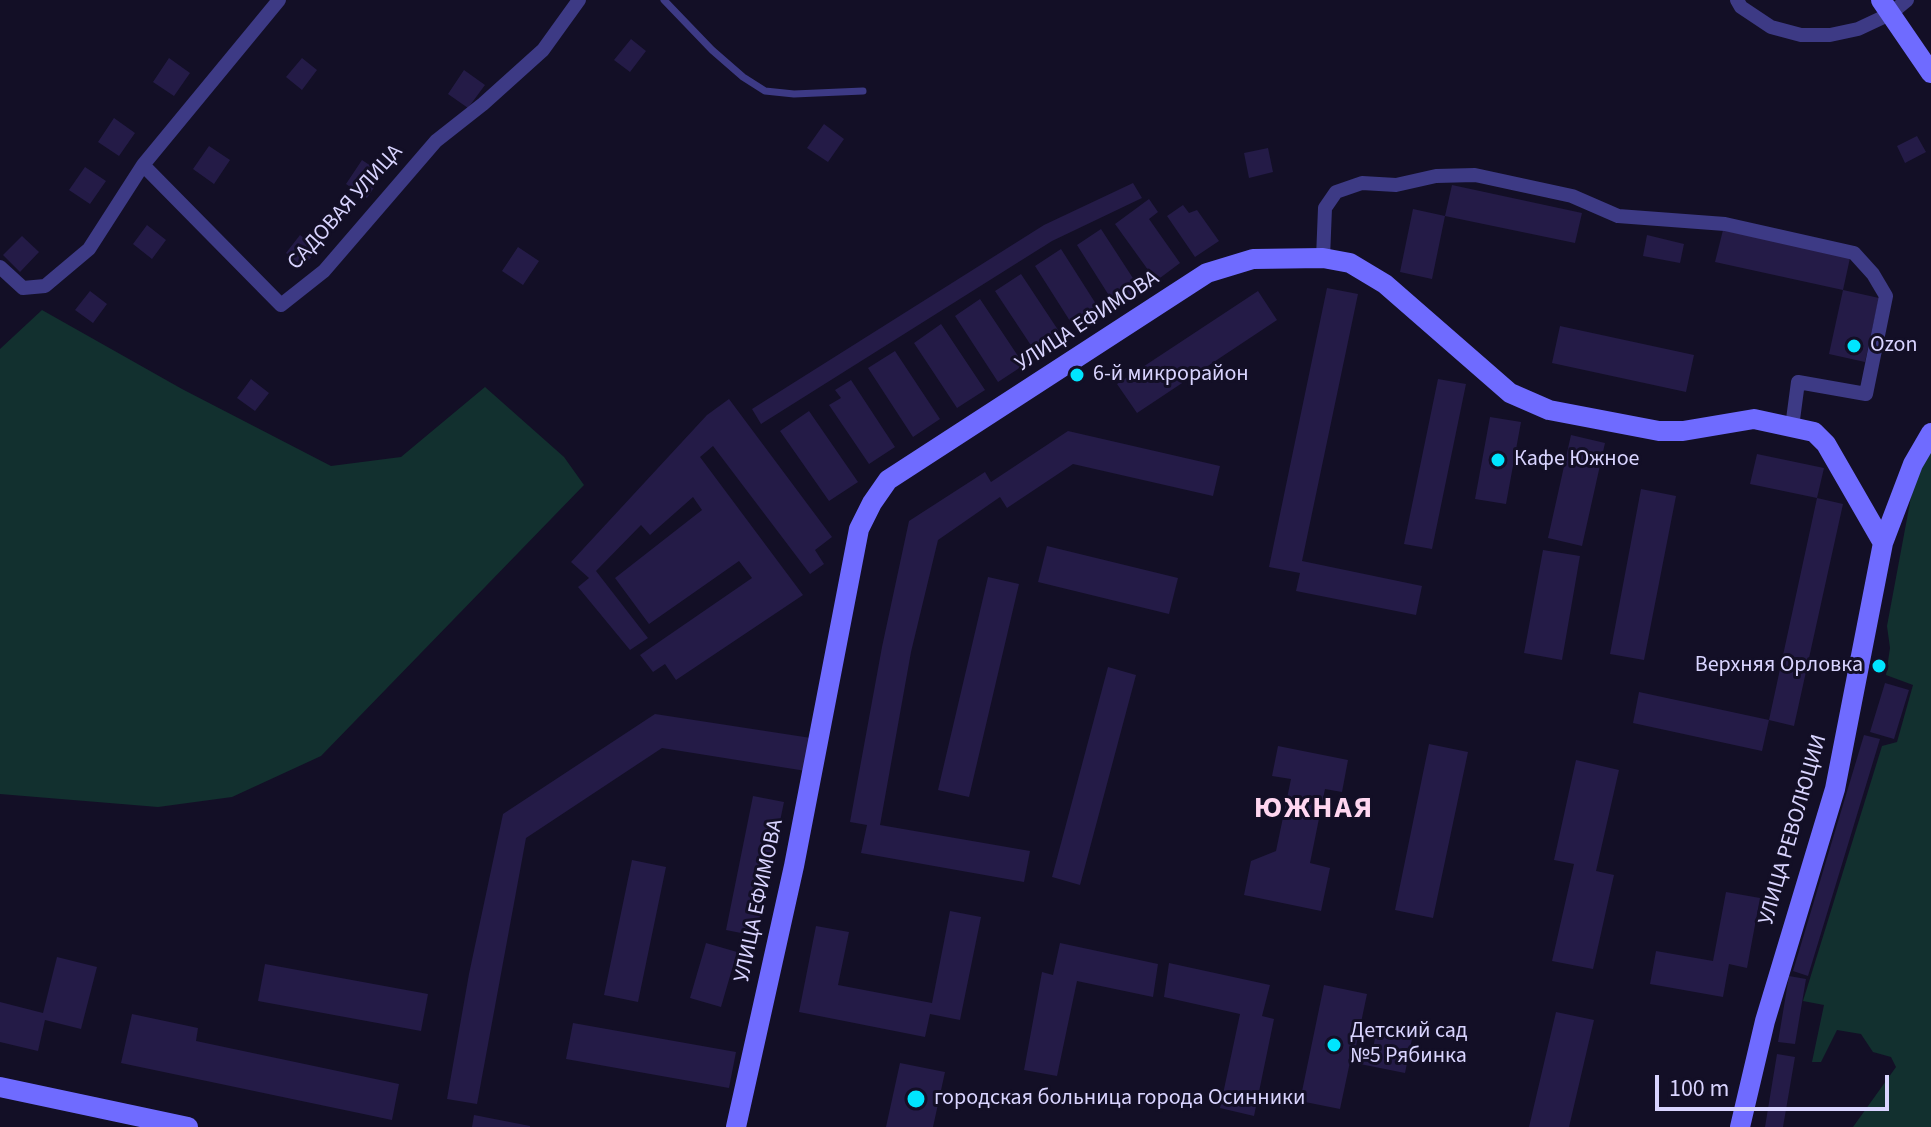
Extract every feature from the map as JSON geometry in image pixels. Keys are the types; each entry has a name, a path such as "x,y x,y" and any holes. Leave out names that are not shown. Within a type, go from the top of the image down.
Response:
{"street":[{"path":"0,267 23,288 45,286 89,249 143,165 279,0"},
{"name":"САДОВАЯ УЛИЦА","path":"143,165 281,305 324,271 436,141 543,50 579,0"},
{"path":"1737,0 1741,7 1771,27 1801,35 1830,35 1858,29 1886,7 1907,0"},
{"path":"1886,7 1931,73"},
{"path":"1323,258 1325,208 1336,192 1362,183 1396,185 1436,176 1475,175 1572,196 1618,216 1725,224 1854,253 1873,274 1886,296 1866,394 1798,382 1792,427"},
{"name":"УЛИЦА ЕФИМОВА","path":"736,1127 794,866 859,529 872,503 888,480 1207,273 1253,259 1323,258 1350,263 1385,284 1510,393 1549,410 1659,431 1683,431 1754,419 1814,432 1826,444 1883,543"},
{"name":"УЛИЦА РЕВОЛЮЦИИ","path":"1740,1127 1768,1008 1835,789 1883,543 1913,464 1931,433"},
{"path":"0,1087 188,1127"}],"lane":[{"path":"664,0 712,50 765,91 794,94 863,91"}],"green space":[{"path":"42,310 182,389 331,466 401,457 485,387 564,457 584,485 321,756 232,797 158,807 0,794 0,349"},
{"path":"1931,445 1931,1127 1853,1127 1896,1067 1891,1057 1873,1052 1861,1034 1837,1030 1821,1062 1812,1062 1824,1005 1803,1001 1882,746 1897,742 1913,685 1886,675 1890,648 1887,626 1911,497 1923,456"}],"building":[{"path":"631,39 646,51 630,72 614,60"},
{"path":"169,58 190,73 174,96 153,82"},
{"path":"302,58 317,70 302,90 286,77"},
{"path":"464,70 485,85 468,108 448,94"},
{"path":"114,118 135,133 119,156 98,142"},
{"path":"824,124 844,139 828,162 807,148"},
{"path":"1917,136 1926,152 1905,163 1897,146"},
{"path":"209,146 230,160 214,184 193,169"},
{"path":"1268,148 1273,172 1249,178 1244,153"},
{"path":"362,160 383,174 367,198 346,184"},
{"path":"85,167 106,181 90,204 69,190"},
{"path":"1133,183 1142,198 1052,241 761,424 752,409 1044,225"},
{"path":"1452,185 1582,213 1575,243 1445,216"},
{"path":"1149,199 1158,212 1149,219 1180,263 1156,281 1115,224"},
{"path":"1183,205 1189,213 1197,210 1219,241 1195,257 1167,216"},
{"path":"1413,209 1445,216 1432,279 1400,272"},
{"path":"147,225 166,240 152,259 133,244"},
{"path":"1101,229 1140,289 1115,305 1077,245"},
{"path":"1723,230 1850,258 1843,290 1715,262"},
{"path":"300,235 318,249 303,267 286,253"},
{"path":"1647,235 1684,244 1680,263 1643,256"},
{"path":"22,236 39,252 20,272 3,255"},
{"path":"518,247 539,261 523,285 502,271"},
{"path":"1061,249 1103,315 1077,332 1035,266"},
{"path":"1021,274 1064,339 1038,356 995,291"},
{"path":"1327,288 1358,294 1302,561 1422,586 1416,615 1296,591 1300,573 1269,567"},
{"path":"1843,290 1879,298 1865,362 1829,354"},
{"path":"90,291 107,304 93,323 75,310"},
{"path":"1258,291 1277,320 1137,413 1117,384"},
{"path":"980,299 1024,365 998,382 955,316"},
{"path":"941,324 985,390 957,408 914,343"},
{"path":"1560,326 1694,355 1686,392 1552,363"},
{"path":"895,351 940,419 913,437 868,368"},
{"path":"251,379 269,393 255,411 237,398"},
{"path":"1438,379 1466,384 1432,549 1404,544"},
{"path":"851,380 895,447 869,464 829,405 841,398 835,390"},
{"path":"729,399 832,537 815,550 824,564 810,574 713,446 700,457 803,595 676,680 665,664 653,672 640,655 752,578 739,561 649,624 615,578 702,510 693,497 650,535 641,525 596,571 648,638 630,650 578,587 589,578 571,562 707,415"},
{"path":"809,411 858,482 829,501 780,431"},
{"name":"Кафе Южное","path":"1490,417 1521,422 1506,504 1475,499"},
{"path":"1068,431 1220,466 1213,496 1073,464 1007,508 1000,497 938,540 911,652 880,825 1030,851 1024,882 861,853 867,825 850,822 909,521 985,472 991,482"},
{"path":"1571,435 1605,443 1582,546 1548,538"},
{"path":"1757,454 1824,468 1817,498 1750,484"},
{"path":"1641,489 1676,496 1644,660 1610,654"},
{"path":"1817,498 1843,504 1794,726 1769,720"},
{"path":"1047,546 1178,578 1169,614 1038,582"},
{"path":"1543,550 1580,556 1562,660 1524,653"},
{"path":"988,577 1019,584 969,797 938,790"},
{"path":"1108,667 1136,675 1080,885 1052,877"},
{"path":"1885,683 1909,690 1894,739 1870,732"},
{"path":"1639,692 1769,720 1762,751 1633,723"},
{"path":"655,714 811,738 806,771 662,748 526,838 477,1104 447,1099 469,974 503,814"},
{"path":"1864,735 1880,739 1808,976 1793,971"},
{"path":"1429,744 1468,752 1433,918 1395,910"},
{"path":"1278,746 1348,760 1342,792 1325,789 1310,863 1330,868 1321,911 1244,895 1251,861 1276,851 1291,779 1272,776"},
{"path":"1576,760 1619,770 1596,871 1614,875 1593,969 1552,961 1574,864 1554,860"},
{"path":"753,796 784,802 756,936 726,930"},
{"path":"632,860 666,867 638,1002 604,995"},
{"path":"1726,892 1760,898 1747,968 1729,964 1723,997 1650,984 1656,951 1713,961"},
{"path":"950,911 981,917 960,1020 930,1014 925,1037 799,1012 816,926 849,932 838,985 932,1003"},
{"path":"706,943 737,952 721,1007 690,998"},
{"path":"1060,943 1158,964 1153,997 1077,981 1057,1076 1024,1070 1042,972 1053,975"},
{"path":"57,957 97,967 81,1029 45,1020 38,1051 0,1042 0,1002 43,1013"},
{"path":"1169,963 1270,985 1262,1016 1274,1019 1254,1116 1220,1108 1240,1014 1164,997"},
{"path":"265,964 428,994 421,1031 258,1001"},
{"path":"1789,976 1806,979 1795,1044 1778,1042"},
{"name":"Детский сад №5 Рябинка","path":"1324,985 1367,994 1355,1051 1372,1055 1376,1032 1412,1039 1405,1073 1350,1062 1340,1109 1300,1101"},
{"path":"1556,1012 1594,1020 1569,1127 1529,1127"},
{"path":"132,1014 198,1028 196,1041 399,1084 392,1120 121,1063"},
{"path":"573,1023 736,1052 729,1088 566,1059"},
{"path":"1777,1054 1795,1057 1783,1127 1765,1127"},
{"name":"городская больница города Осинники","path":"900,1063 945,1072 933,1127 886,1127"},
{"path":"474,1115 530,1126 530,1127 472,1127"}],"place":[{"name":"Ozon","path":"1854,346"},
{"name":"6-й микрорайон","path":"1077,375"},
{"name":"Кафе Южное","path":"1498,460"},
{"name":"Верхняя Орловка","path":"1879,666"},
{"name":"Детский сад №5 Рябинка","path":"1334,1045"},
{"name":"городская больница города Осинники","path":"916,1099"}],"district":[{"name":"ЮЖНАЯ","path":"1314,810"}]}
